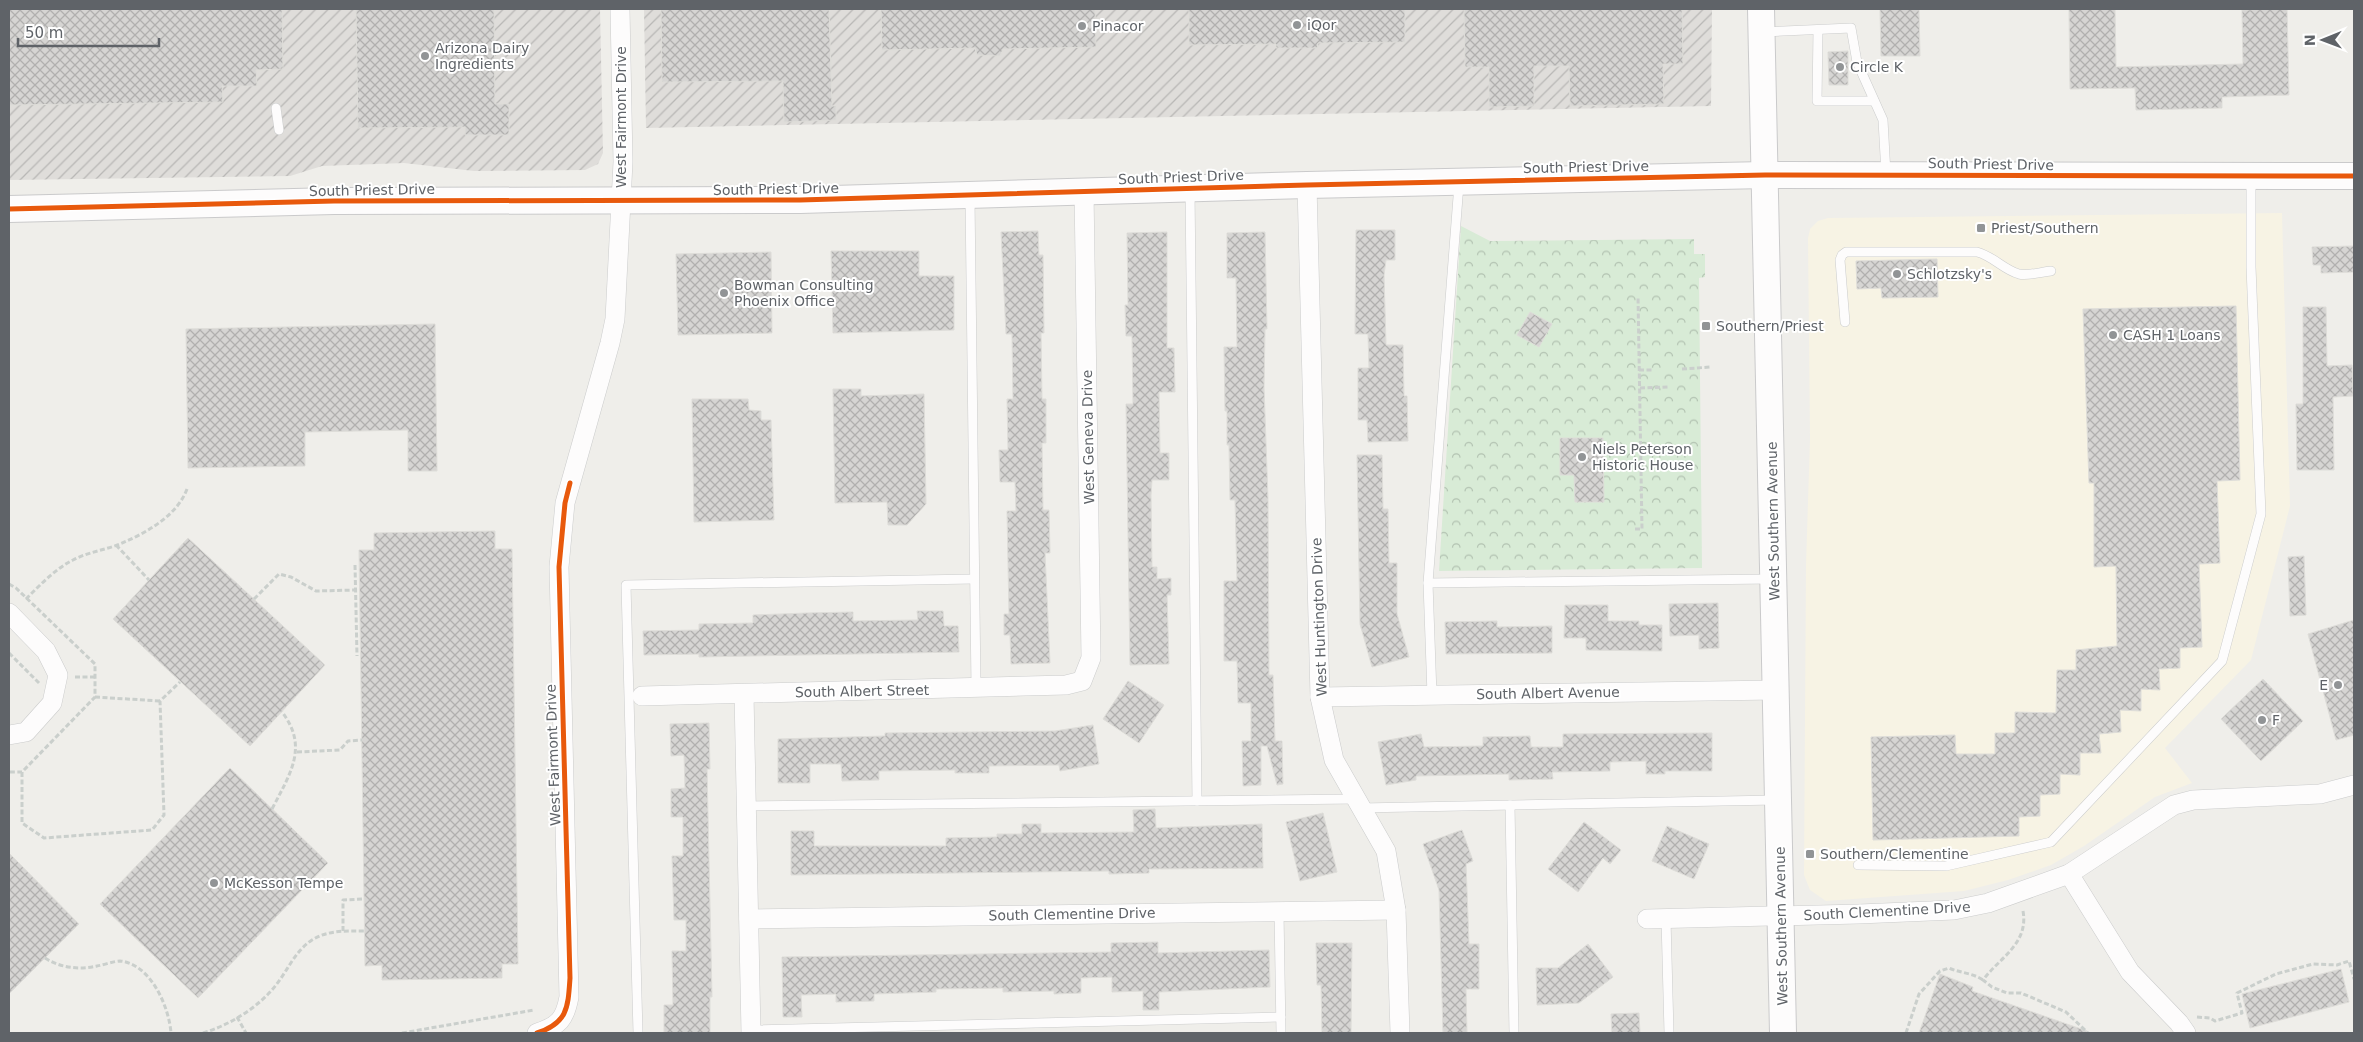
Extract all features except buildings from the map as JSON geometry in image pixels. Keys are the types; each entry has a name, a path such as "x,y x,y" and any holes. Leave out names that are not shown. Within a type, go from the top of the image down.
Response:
{"main road":[{"name":"West Southern Avenue","path":"1761,20 1784,1033"},
{"name":"South Priest Drive","path":"9,209 334,201 800,200 1459,181 1765,175 2354,176"}],"street":[{"name":"West Fairmont Drive","path":"537,1033 557,1024 566,1013 570,978 560,558 565,502 610,343 615,319 621,201 620,9"},
{"name":"West Huntington Drive","path":"1307,185 1320,697 1334,760 1386,851 1396,910 1400,1033"},
{"name":"West Geneva Drive","path":"1082,681 1090,658 1084,191"},
{"path":"9,735 26,732 52,703 58,675 46,651 10,615"},
{"name":"South Albert Street","path":"642,696 1066,685 1082,681"},
{"name":"South Albert Avenue","path":"1320,697 1776,690"},
{"path":"744,694 751,1032"},
{"name":"South Clementine Drive","path":"1647,919 1781,917 1954,910 1988,903 2069,874 2174,805 2193,800 2320,794 2354,785"},
{"path":"2069,874 2130,972 2179,1022 2186,1033"},
{"name":"South Clementine Drive","path":"748,919 1396,910"}],"lane":[{"path":"1761,20 1818,30 1851,28 1857,62 1882,120 1886,174"},
{"path":"1818,30 1817,101 1874,101"},
{"path":"276,108 279,130"},
{"path":"1858,866 1946,866 2051,842 2222,661 2261,514 2251,267 2251,176"},
{"path":"1432,695 1428,583 1459,181"},
{"path":"1190,188 1197,800"},
{"path":"970,195 976,688"},
{"path":"1845,322 1840,260 1846,252 1977,252 1989,255 2012,272 2021,274 2051,271"},
{"path":"638,1033 626,585 974,579"},
{"path":"1428,583 1774,579"},
{"path":"746,806 1197,800 1510,805 1778,800"},
{"path":"1510,805 1514,1033"},
{"path":"1279,912 1281,1033"},
{"path":"1666,919 1668,1033"},
{"path":"751,1032 1281,1018"}],"path":[{"path":"1635,529 1642,529 1638,296"},
{"path":"1682,370 1711,367"},
{"path":"1639,370 1654,370"},
{"path":"1640,388 1668,387"},
{"path":"10,615 48,577 64,565 94,551 116,545 163,520 178,507 187,489"},
{"path":"116,545 149,580"},
{"path":"355,564 357,656"},
{"path":"254,599 279,574 291,577 316,591 356,590"},
{"path":"80,677 95,676"},
{"path":"95,697 160,701 180,682"},
{"path":"22,772 22,823 44,838 152,830 164,815 160,701"},
{"path":"272,809 286,782 297,752 296,739 290,723 282,712"},
{"path":"297,752 340,750 348,741 362,740"},
{"path":"343,931 343,900 364,899"},
{"path":"1983,980 1993,967 2004,960 2016,946 2023,928 2023,912"},
{"path":"203,1033 217,1029 263,1000 276,985 295,956 311,941 328,933 364,931"},
{"path":"45,958 59,965 74,968 92,967 120,961 132,965 157,988 165,1004 171,1033"},
{"path":"2196,1017 2210,1018 2215,1021 2242,1013 2237,993 2276,974 2313,964 2337,965 2349,962 2354,979"},
{"path":"1906,1033 1919,994 1940,971 1949,968 1961,974 1977,976 1992,987 2007,993 2021,994 2066,1012 2088,1033"},
{"path":"402,1033 534,1010"},
{"path":"237,1017 246,1033"}],"shaded area":[{"path":"9,9 600,9 603,153 598,164 585,170 474,171 404,163 322,166 290,176 9,180"},
{"path":"644,9 1712,9 1711,106 646,128"},
{"path":"2282,213 2290,506 2251,660 2165,748 2192,783 2155,797 2084,846 2051,865 2008,880 1964,891 1826,901 1810,890 1804,875 1806,565 1810,439 1808,238 1810,229 1818,221 1828,218"}],"green space":[{"path":"1461,226 1490,241 1694,239 1694,254 1705,254 1705,277 1699,278 1702,568 1439,571"}],"cycle path":[{"path":"9,209 334,201 800,200 1307,185 1765,175 2354,176"},
{"path":"537,1033 547,1029 561,1019 567,1006 570,978 559,567 565,503 570,483"}],"place":[{"name":"iQor","path":"1297,25"},
{"name":"Pinacor","path":"1082,26"},
{"name":"Arizona Dairy Ingredients","path":"425,56"},
{"name":"Circle K","path":"1840,67"},
{"name":"Priest/Southern","path":"1981,228"},
{"name":"Schlotzsky's","path":"1897,274"},
{"name":"Bowman Consulting Phoenix Office","path":"724,293"},
{"name":"Southern/Priest","path":"1706,326"},
{"name":"CASH 1 Loans","path":"2113,335"},
{"name":"Niels Peterson Historic House","path":"1582,457"},
{"name":"E","path":"2338,685"},
{"name":"F","path":"2262,720"},
{"name":"Southern/Clementine","path":"1810,854"},
{"name":"McKesson Tempe","path":"214,883"}]}
